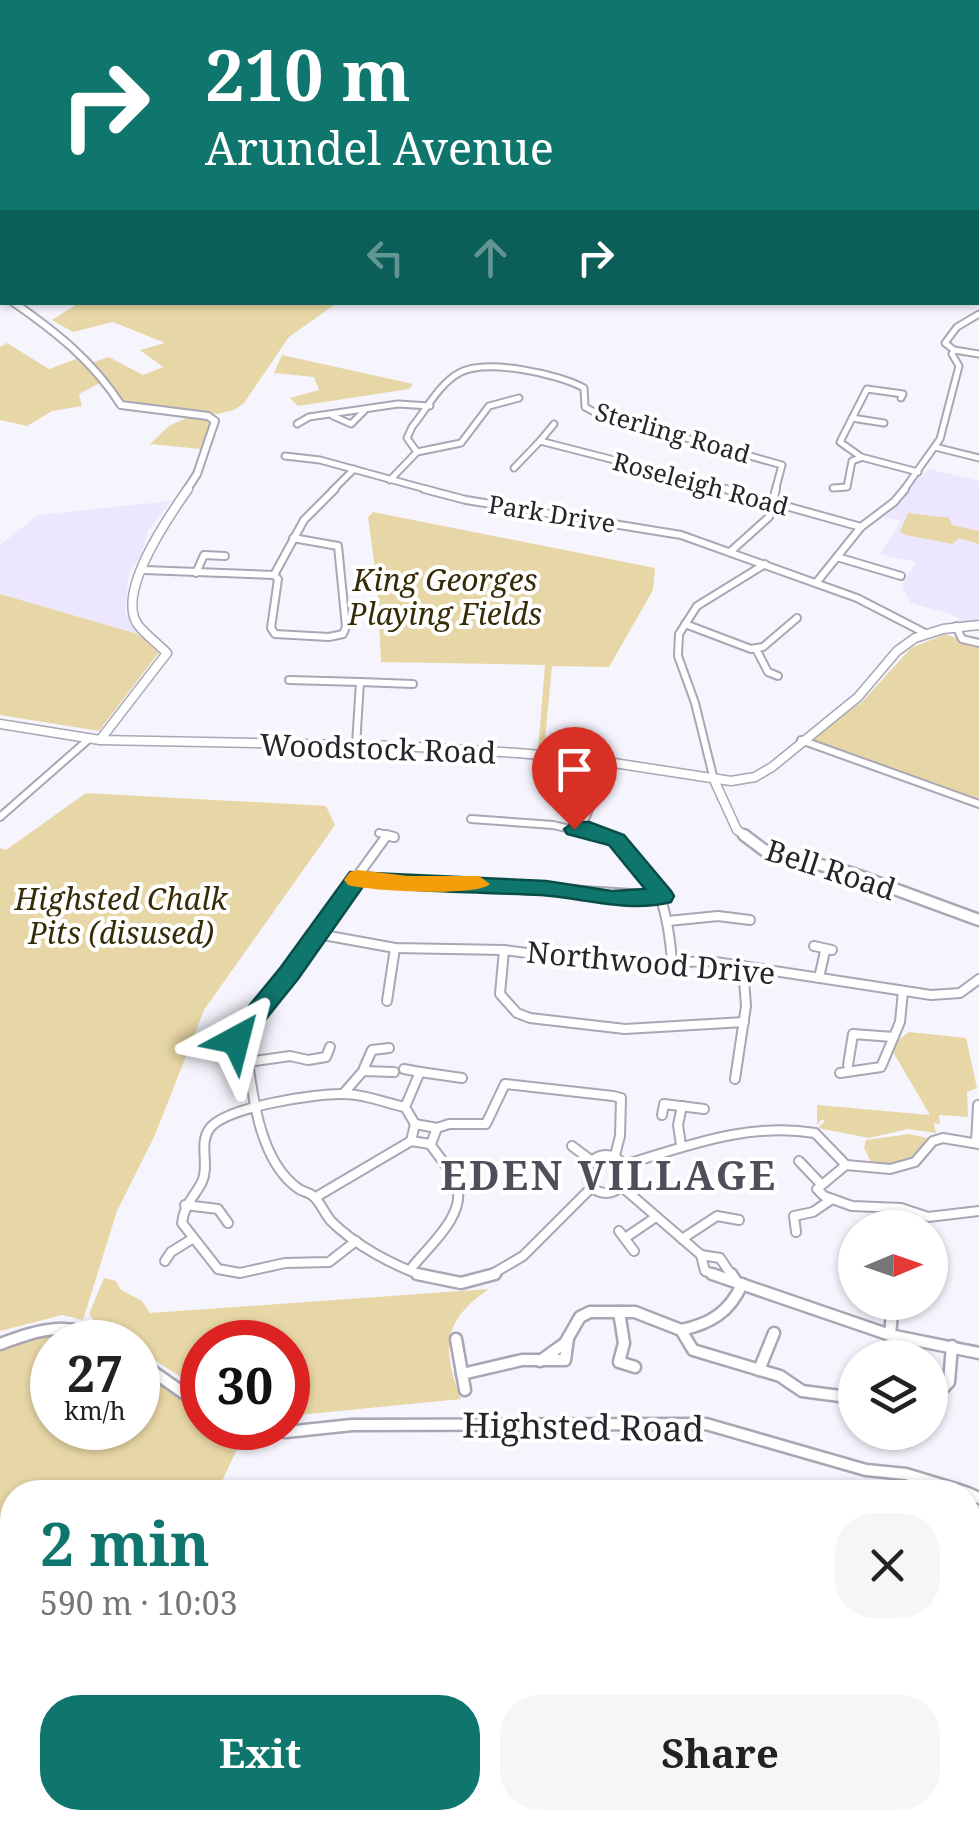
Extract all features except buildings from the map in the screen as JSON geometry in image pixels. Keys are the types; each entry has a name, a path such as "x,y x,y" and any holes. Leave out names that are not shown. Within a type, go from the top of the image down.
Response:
{"street":[{"path":"17,305 67,340 103,376 121,405 214,418 200,466 161,526 132,603 133,617 166,653 100,740"},
{"path":"979,314 957,327 946,345 979,354"},
{"path":"816,583 861,527 894,502 935,447 959,366 952,354 954,350"},
{"name":"Sterling Road","path":"417,452 407,438 460,372 495,367 572,380 584,388 584,405 596,412 782,465 766,521 730,552"},
{"path":"901,398 903,394 867,390 840,442 860,458 918,472"},
{"path":"390,480 417,452 461,443 490,406 519,398"},
{"path":"297,424 309,417 398,404 430,406"},
{"path":"334,416 351,424 364,410"},
{"path":"852,418 884,423"},
{"path":"514,468 554,424"},
{"name":"Roseleigh Road","path":"540,441 861,527"},
{"path":"935,447 979,458"},
{"name":"Park Drive","path":"285,456 466,500 664,531 877,606 925,634"},
{"path":"833,488 847,487 852,461 860,458"},
{"path":"274,576 293,538 322,498 354,470"},
{"path":"144,570 274,576 278,580 272,628 275,634 336,637 345,632 338,546 293,538"},
{"path":"196,572 204,555 225,556"},
{"path":"837,557 902,576"},
{"path":"764,564 707,598 679,634 678,656 695,703 714,782 755,777 858,697 896,651 925,634 979,625"},
{"path":"756,649 798,618"},
{"path":"686,624 756,649 768,672 778,676"},
{"path":"956,626 962,639 979,642"},
{"path":"288,680 413,684"},
{"path":"356,745 360,682"},
{"name":"Woodstock Road","path":"0,724 89,740 517,752 610,762 714,782"},
{"path":"0,816 89,740"},
{"path":"801,740 979,804"},
{"path":"582,828 610,762"},
{"name":"Bell Road","path":"714,782 738,830 764,850 851,873 979,920"},
{"path":"468,818 582,828 616,840 663,896 672,962"},
{"path":"386,836 318,934 236,1040 246,1046 257,1109 284,1175 296,1188 316,1196 322,1213 356,1241 410,1270 456,1283 492,1278 521,1261 593,1186"},
{"path":"358,877 408,884 516,886 612,898 663,896"},
{"path":"668,921 718,916 750,920"},
{"name":"Northwood Drive","path":"318,934 395,948 504,950 618,965 710,961 942,995 968,989"},
{"path":"814,946 829,950 820,978"},
{"path":"387,1001 395,948"},
{"path":"504,950 500,994 517,1014 530,1018 625,1029 744,1022"},
{"path":"735,1079 744,1022 743,966"},
{"path":"979,978 968,989 979,995"},
{"path":"840,1073 885,1070 900,1022 902,991"},
{"path":"848,1065 853,1030 893,1037"},
{"path":"248,1062 291,1051 309,1065 326,1057 330,1047"},
{"path":"343,1094 372,1050 390,1048"},
{"path":"357,1068 462,1078"},
{"path":"405,1107 420,1072"},
{"path":"356,1241 329,1262 285,1263 232,1274 218,1269 182,1223 184,1206 204,1175 204,1142 214,1123 257,1109 343,1094 405,1107 416,1124 437,1128 449,1124 486,1124 505,1084 613,1096 623,1104 614,1158"},
{"path":"662,1115 664,1104 704,1109"},
{"path":"978,1104 977,1143 933,1141 915,1162 890,1168 846,1164 817,1189 832,1199 863,1208 901,1208 928,1217 979,1210"},
{"path":"681,1145 678,1125 682,1106"},
{"path":"205,1114 214,1123"},
{"path":"412,1140 416,1124"},
{"path":"430,1144 437,1128"},
{"path":"624,1165 681,1145 744,1134 803,1130 822,1138 846,1164"},
{"path":"316,1196 412,1140 430,1144 454,1180 459,1197 455,1211 410,1270"},
{"path":"572,1146 592,1161 614,1158 624,1165 628,1174 621,1186 610,1190 593,1186 585,1171 592,1161"},
{"path":"799,1161 820,1183"},
{"path":"621,1186 700,1255 708,1273 795,1306 890,1335 979,1353"},
{"path":"796,1232 794,1216 798,1212 813,1212 832,1199"},
{"path":"184,1206 218,1209 228,1223"},
{"path":"682,1239 716,1216 738,1220"},
{"path":"634,1251 622,1235 656,1217"},
{"path":"164,1261 192,1239"},
{"path":"700,1255 720,1258 739,1282"},
{"path":"681,1330 721,1317 734,1302 739,1282"},
{"path":"462,1374 500,1363 565,1360 567,1334 580,1316 590,1312 636,1312 681,1330 693,1350 780,1376 802,1392 838,1396"},
{"path":"619,1312 624,1343 619,1362 635,1367"},
{"path":"890,1335 891,1320"},
{"path":"759,1370 774,1333"},
{"path":"0,1344 30,1334"},
{"path":"456,1340 465,1390"},
{"path":"948,1383 952,1346"},
{"name":"Highsted Road","path":"310,1430 352,1426 706,1424 866,1470 925,1480"}],"shaded area":[{"path":"929,469 979,481 979,621 956,623 960,619 954,615 911,603 902,587 916,562 880,554 901,521 883,517 892,511 916,476 921,477"},
{"path":"171,501 148,531 141,557 129,572 125,613 138,634 0,594 0,545 38,515"}],"green space":[{"path":"76,305 334,305 289,337 244,403 217,414 141,408 121,402 112,384 91,363 109,357 143,375 163,367 140,350 165,343 113,322 73,332 52,320"},
{"path":"7,343 49,369 76,359 102,382 79,394 82,406 52,411 27,426 0,420 0,347"},
{"path":"282,355 413,384 409,389 298,406 290,398 319,390 314,377 274,373"},
{"path":"190,416 211,420 201,449 150,444 169,426"},
{"name":"King Georges Playing Fields","path":"373,512 655,568 653,590 609,667 552,666 544,750 538,750 545,665 381,662 377,583 368,517"},
{"path":"908,513 949,518 952,525 979,531 979,544 959,538 952,544 906,535 900,532"},
{"path":"0,594 138,634 160,651 99,731 0,715"},
{"path":"945,634 979,646 979,801 813,742 812,736 862,702 911,648"},
{"name":"Highsted Chalk Pits (disused)","path":"86,793 326,806 335,825 204,1010 155,1135 117,1211 83,1320 62,1315 30,1320 30,1323 0,1331 0,848 6,850"},
{"path":"909,1032 966,1038 977,1088 967,1092 968,1117 939,1115 940,1124 934,1123 936,1133 908,1129 869,1138 818,1128 825,1121 822,1119 817,1125 817,1105 930,1115 893,1052 897,1041"},
{"path":"909,1134 932,1139 908,1160 873,1166 864,1148 866,1140"},
{"path":"104,1278 116,1281 121,1290 142,1301 150,1313 489,1289 461,1313 450,1338 451,1366 461,1399 310,1414 310,1320 180,1320 180,1376 160,1364 160,1320 94,1320 89,1314"},
{"path":"30,1338 30,1450 160,1450 160,1382 180,1395 180,1450 237,1450 223,1480 0,1480 0,1347"}],"slow traffic":[{"path":"356,880 358,877 408,884 479,884"}],"district":[{"name":"EDEN VILLAGE","path":"609,1174"}],"route":[{"path":"236,1040 290,973 358,877 408,884 546,888 612,898 663,896 616,840 589,829 574,829"}]}
